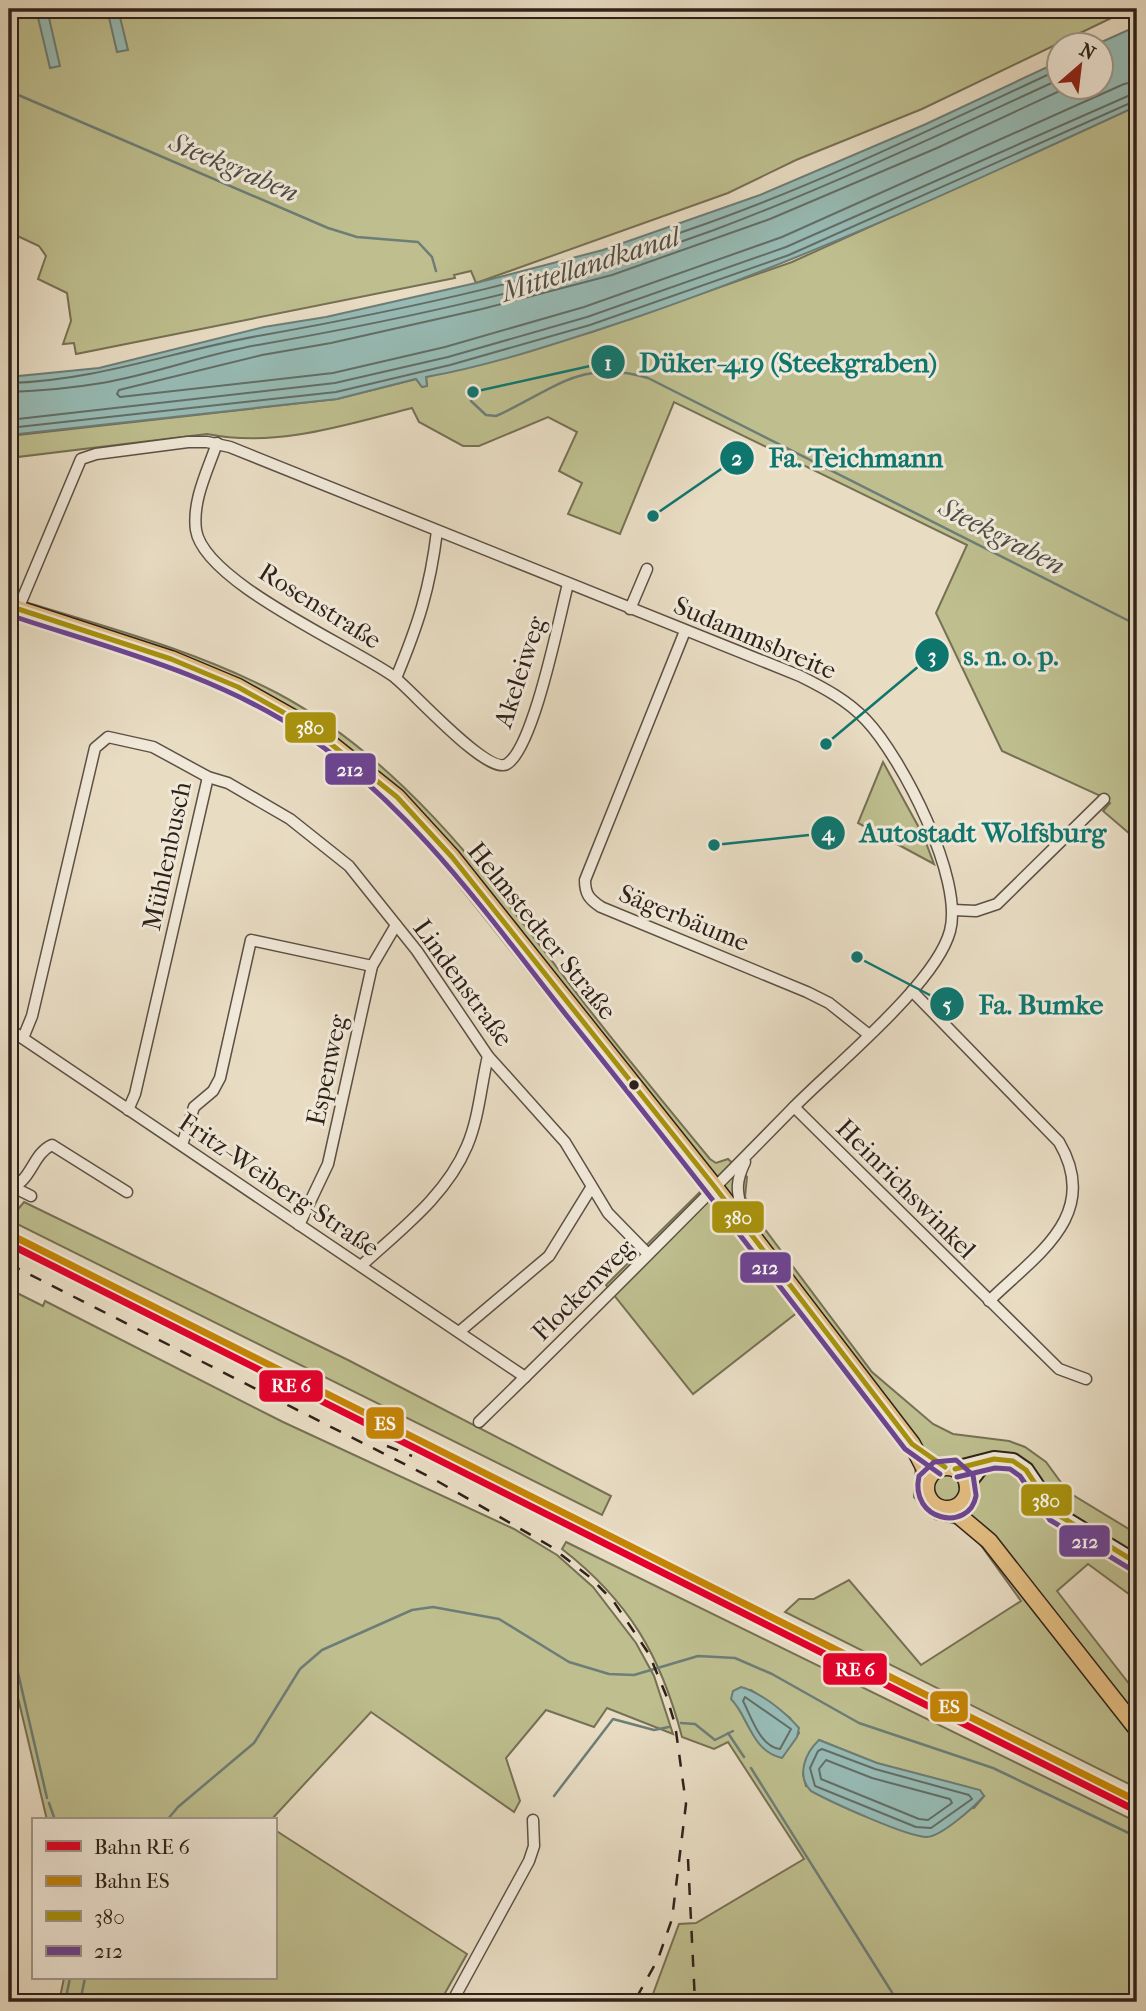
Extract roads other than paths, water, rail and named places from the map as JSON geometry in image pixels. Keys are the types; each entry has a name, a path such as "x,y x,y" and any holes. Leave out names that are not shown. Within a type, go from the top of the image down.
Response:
{"main road":[{"name":"Helmstedter Straße","path":"13,607 210,674 286,713 355,761 397,797 435,836 743,1223 912,1444 929,1477"},
{"name":"Helmstedter Straße","path":"912,1444 950,1468"},
{"path":"1137,1563 1055,1513 1031,1476 1020,1465 1003,1459 986,1461 950,1468 929,1477 926,1489 930,1501 939,1508 951,1509 989,1541 1137,1729"},
{"path":"951,1509 966,1492 986,1461"},
{"path":"950,1468 963,1475 966,1492 989,1541"}],"street":[{"path":"13,607 74,470 81,460 96,454 188,442 217,443"},
{"name":"Sudammsbreite","path":"217,443 831,691 866,720 895,762 936,842 948,874 953,910 943,949 912,990 748,1156 714,1186"},
{"name":"Rosenstraße","path":"217,443 195,516 197,536 205,551 221,567 282,611 396,678 476,753 494,765 501,766"},
{"path":"396,678 423,612 437,531"},
{"path":"630,609 647,569"},
{"name":"Akeleiweg","path":"501,766 513,756 534,711 550,665 568,584"},
{"name":"Sägerbäume","path":"685,631 585,880 589,899 601,907 830,1003 868,1034"},
{"name":"Mühlenbusch","path":"23,1038 32,1016 95,748 108,737 123,739 153,747 208,777 135,1094 128,1110"},
{"name":"Lindenstraße","path":"208,777 229,783 258,799 319,841 349,866 417,951 488,1056 565,1142 608,1213 648,1254"},
{"path":"953,910 976,911 997,904 1104,799"},
{"name":"Espenweg","path":"299,1225 328,1164 372,966 396,925"},
{"path":"182,1145 194,1107 213,1091 220,1078 251,940 372,966"},
{"path":"912,990 1059,1142 1072,1171 1073,1201 1062,1226 989,1301"},
{"name":"Fritz-Weiberg-Straße","path":"9,1029 525,1377"},
{"path":"361,1266 431,1202 455,1169 468,1145 488,1056"},
{"name":"Heinrichswinkel","path":"794,1107 1059,1369 1086,1379"},
{"path":"11,1186 26,1181 43,1151 52,1144 127,1192"},
{"name":"Sudammsbreite","path":"743,1223 736,1190 739,1174 748,1156"},
{"path":"11,1186 31,1196"},
{"name":"Flockenweg","path":"479,1422 714,1186"},
{"path":"459,1332 550,1256 591,1188"},
{"path":"452,2002 529,1861 534,1846 533,1820"}],"water":[{"path":"36,9 47,9 60,66 50,68"},
{"path":"107,9 118,9 128,50 117,52"},
{"name":"Mittellandkanal","path":"1137,26 1137,106 829,244 704,293 534,350 426,377 427,386 422,387 416,379 337,399 9,435 9,377 99,368 264,327 326,317 476,283 603,250 760,195 926,124 1044,69 1044,102 1114,102 1114,36"},
{"path":"741,1687 773,1704 799,1728 797,1737 782,1758 763,1748 731,1699 733,1691"},
{"path":"819,1740 877,1763 980,1790 984,1796 941,1832 927,1837 903,1831 811,1791 804,1779 804,1765"}],"waterway":[{"name":"Steekgraben","path":"9,91 328,228 357,237 418,242 432,257 436,271"},
{"name":"Steekgraben","path":"471,401 486,415 496,416 552,387 585,374 624,373 648,378 1137,625"},
{"path":"169,1818 178,1807 254,1743 300,1669 322,1650 412,1610 433,1607 499,1619 569,1662 609,1674 634,1675 698,1656 735,1658 772,1674 859,1723 993,1768 1137,1837"},
{"path":"9,1634 47,1798"},
{"path":"554,1796 613,1719 654,1730 669,1727"},
{"path":"681,1723 695,1724 715,1740 733,1731"},
{"path":"728,1733 744,1757"},
{"path":"751,1768 898,2002"},
{"path":"49,1803 54,1818"},
{"path":"65,2002 70,1980"},
{"path":"80,2002 85,1980"}],"railway":[{"path":"9,1264 432,1478 550,1546 591,1578 614,1602 649,1654 666,1695 675,1724 686,1804 672,1919 658,1959 634,2002"},
{"path":"387,1446 412,1456"},
{"path":"688,1859 695,2002"}],"rail line":[{"name":"ES","path":"9,1234 1137,1801"}],"place":[{"name":"Düker-419 (Steekgraben)","path":"473,392"},
{"name":"Fa. Teichmann","path":"653,516"},
{"name":"s. n. o. p.","path":"826,744"},
{"name":"Autostadt Wolfsburg","path":"714,845"},
{"name":"Fa. Bumke","path":"857,957"}]}
